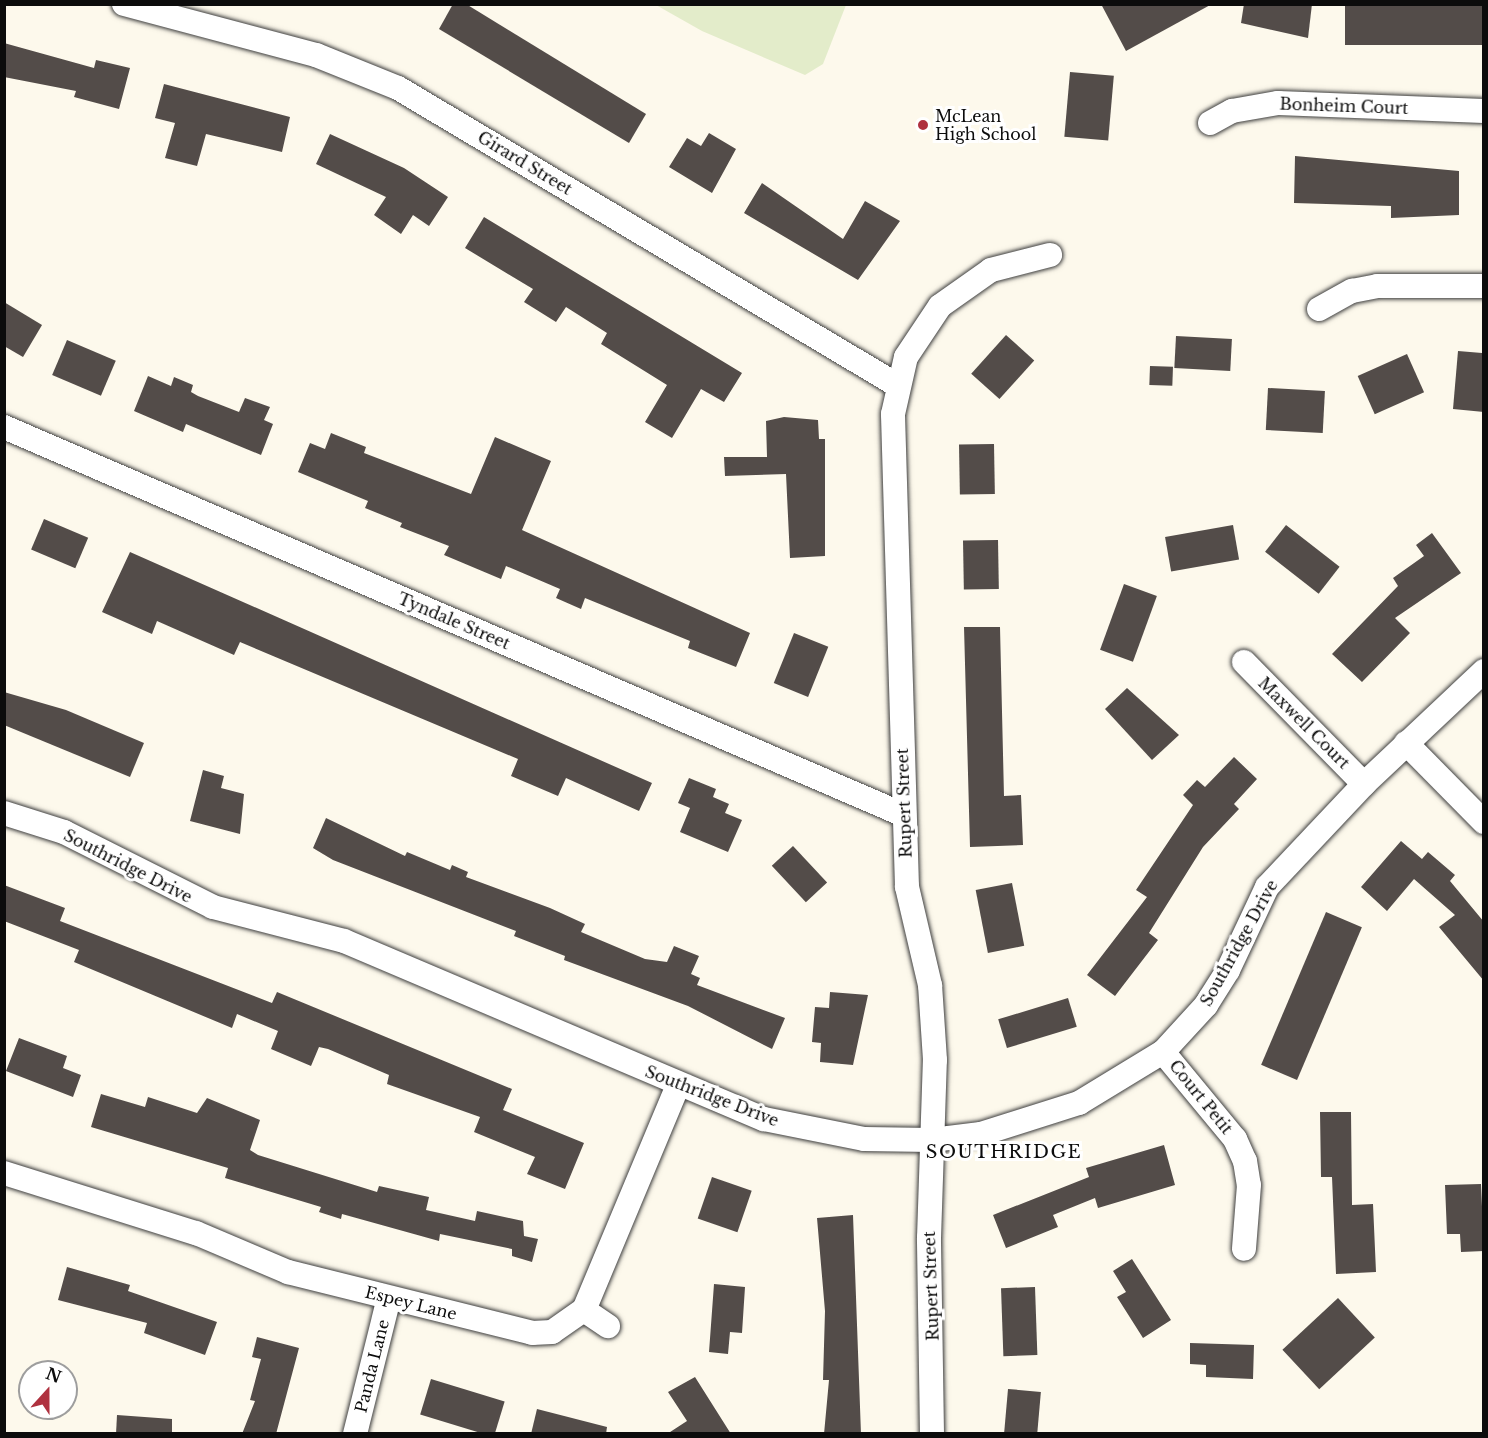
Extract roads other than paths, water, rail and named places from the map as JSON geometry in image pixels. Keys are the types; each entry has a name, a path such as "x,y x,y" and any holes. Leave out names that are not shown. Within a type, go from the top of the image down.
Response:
{"street":[{"name":"Girard Street","path":"124,4 316,56 398,88 897,386"},
{"name":"Bonheim Court","path":"1209,123 1232,111 1278,103 1484,111"},
{"name":"Rupert Street","path":"932,1434 933,1004 911,913 904,815 897,386 920,331 956,292 991,270 1050,255"},
{"path":"1319,309 1352,291 1377,286 1484,286"},
{"name":"Tyndale Street","path":"4,427 904,815"},
{"name":"Maxwell Court","path":"1244,662 1364,784"},
{"name":"Southridge Drive","path":"4,813 64,832 203,903 344,941 678,1085 813,1132 932,1140 1021,1124 1079,1103 1163,1052 1222,979 1267,887 1364,784 1484,671"},
{"path":"1406,743 1484,822"},
{"name":"Court Petit","path":"1163,1052 1235,1139 1245,1161 1249,1185 1244,1249"},
{"path":"608,1326 584,1310 678,1085"},
{"name":"Espey Lane","path":"4,1173 196,1233 288,1272 532,1333 566,1326 584,1310"},
{"name":"Panda Lane","path":"355,1434 389,1298"}],"place":[{"name":"McLean High School","path":"923,125"}],"district":[{"name":"SOUTHRIDGE","path":"1004,1152"}]}
